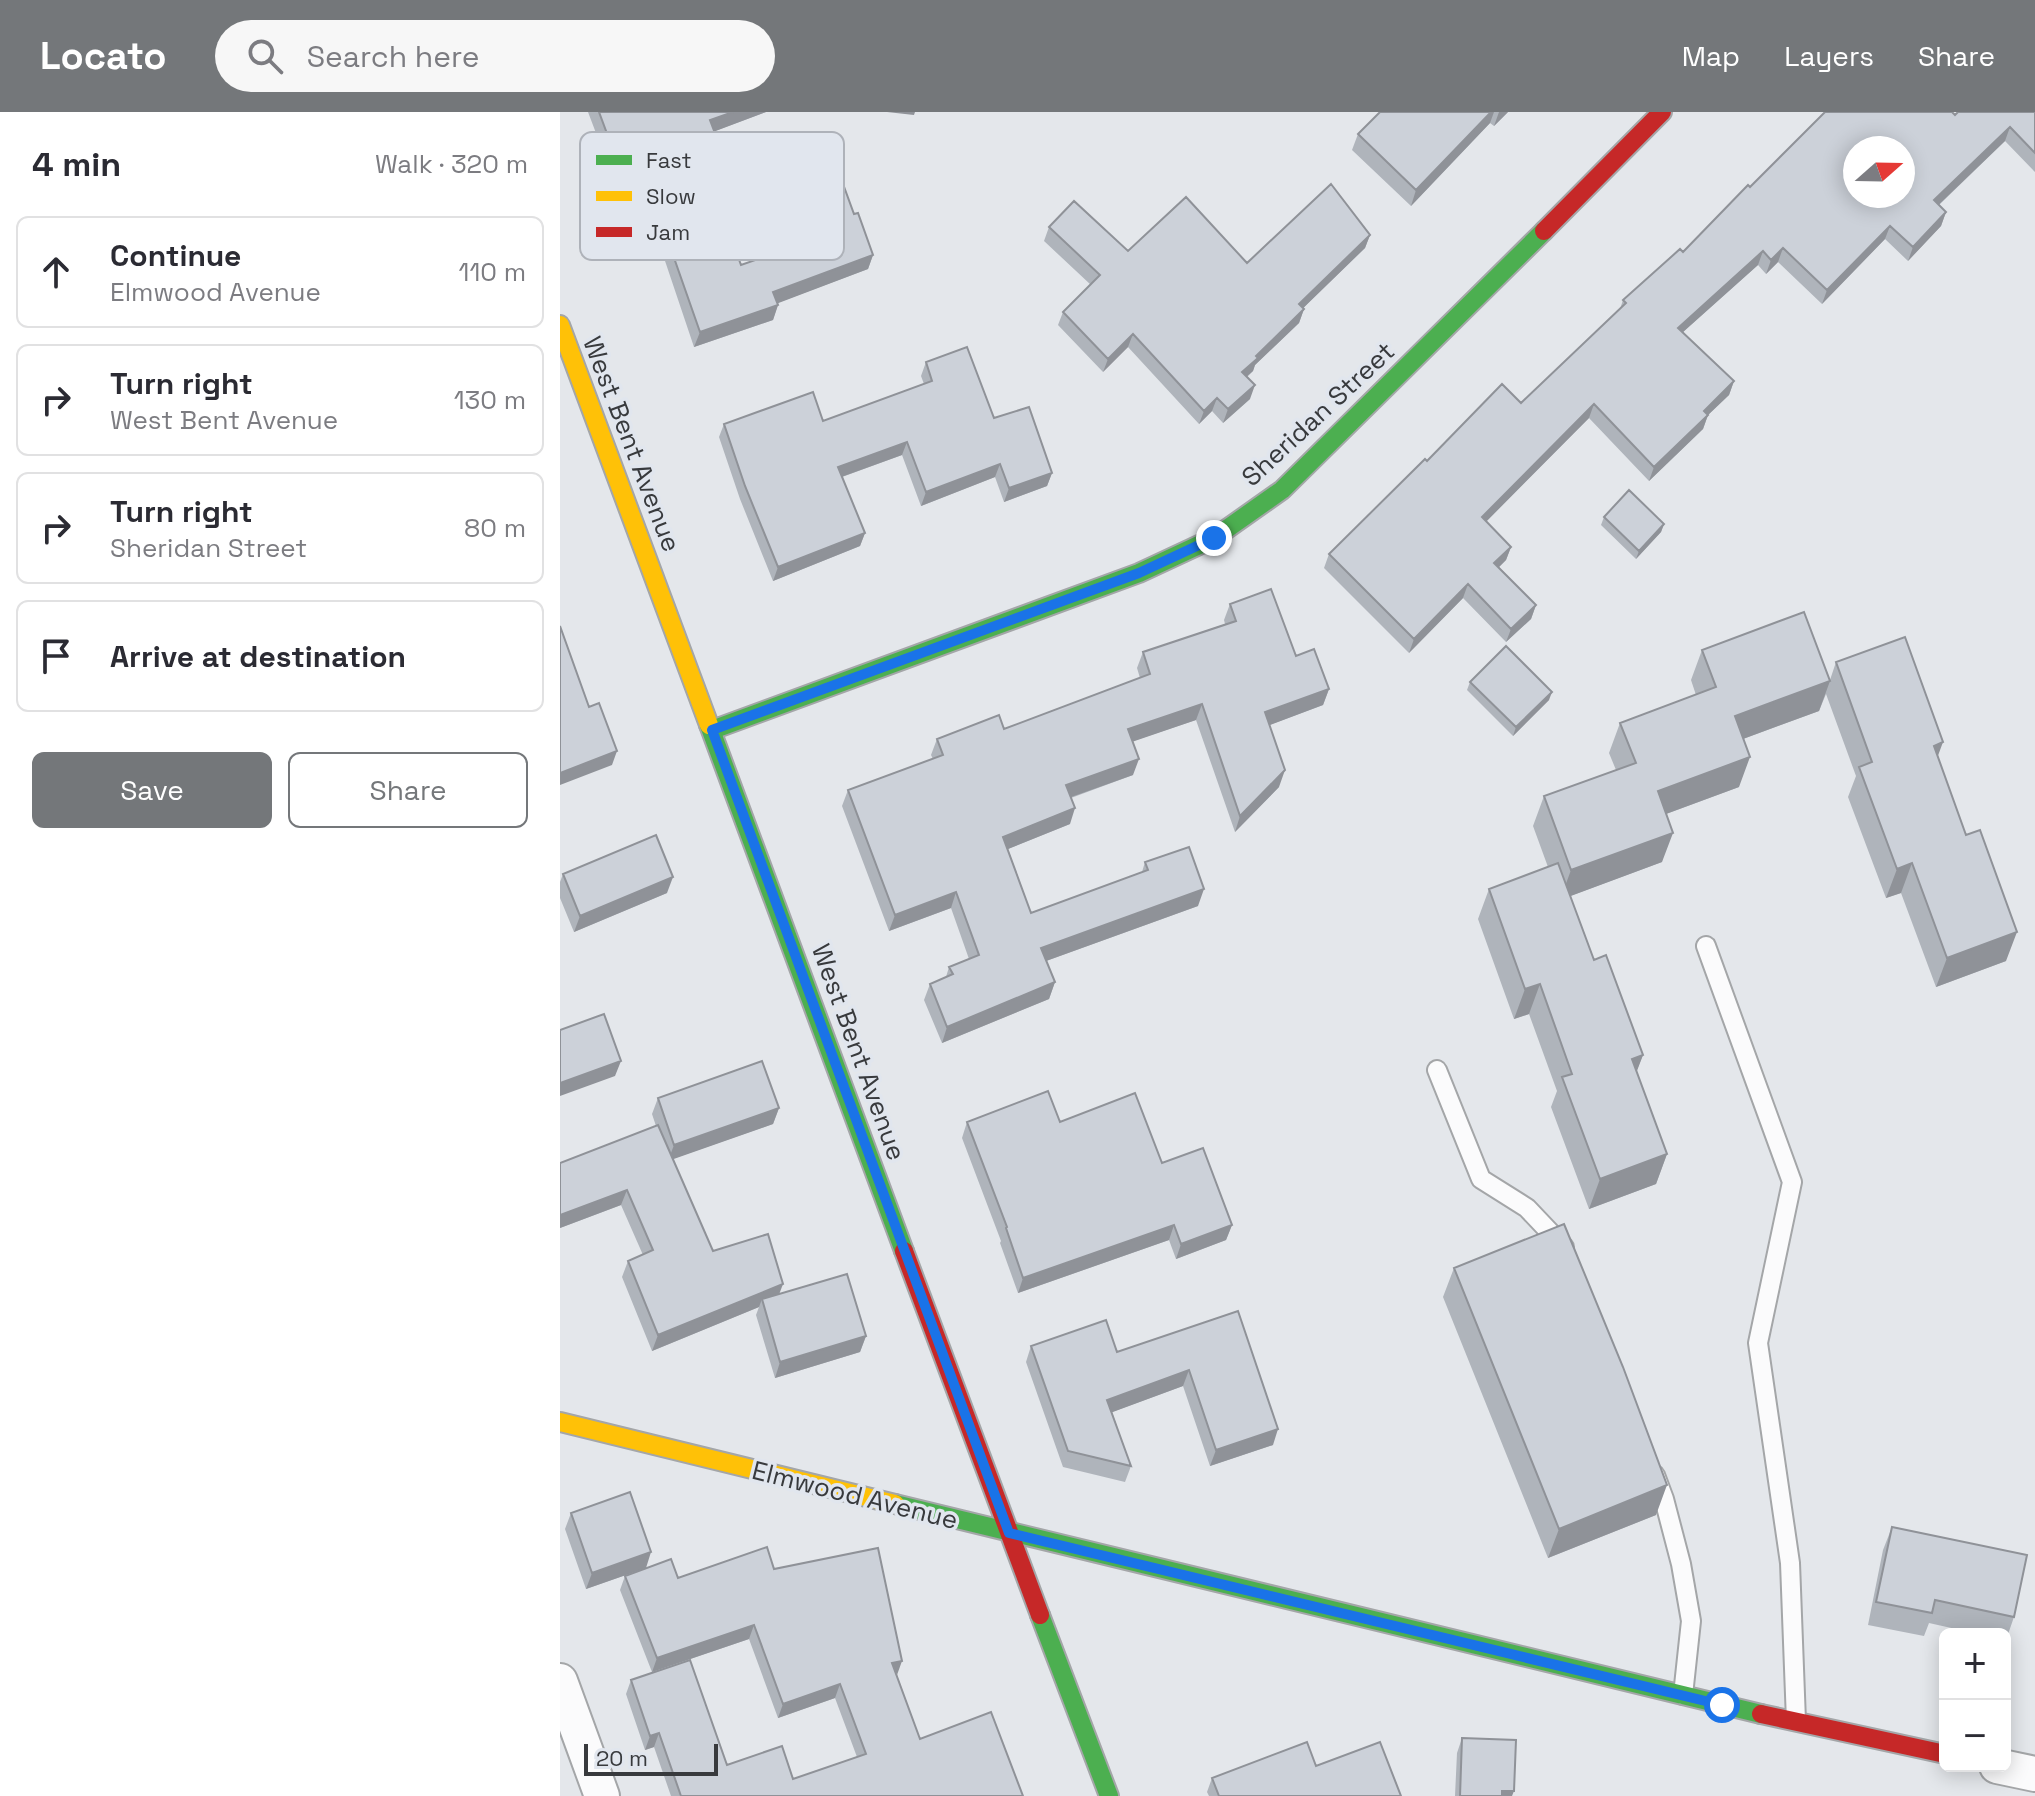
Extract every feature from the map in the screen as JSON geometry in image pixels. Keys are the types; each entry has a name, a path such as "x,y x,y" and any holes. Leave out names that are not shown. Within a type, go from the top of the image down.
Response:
{"street":[{"name":"Sheridan Street","path":"712,730 1139,573 1214,538 1282,490 1662,112"},
{"name":"West Bent Avenue","path":"560,325 1109,1796"},
{"name":"Elmwood Avenue","path":"560,1422 1683,1695 1939,1753"},
{"path":"560,1681 602,1796"},
{"path":"2011,1769 2035,1774"}],"lane":[{"path":"1706,946 1792,1182 1758,1343 1790,1563 1796,1721"},
{"path":"1437,1070 1481,1179 1527,1208 1572,1255"},
{"path":"1648,1456 1664,1499 1681,1564 1691,1621 1683,1695"}],"building":[{"path":"599,112 733,112 710,120 715,132 606,132"},
{"path":"1380,112 1491,112 1416,190 1358,134"},
{"path":"1825,112 1952,112 1955,115 1958,112 2035,112 2035,153 2010,127 1934,200 1946,212 1913,247 1890,226 1827,290 1783,248 1771,260 1763,251 1678,328 1734,381 1704,411 1708,415 1654,467 1594,404 1482,517 1511,547 1494,563 1536,605 1511,629 1468,584 1414,639 1329,554 1502,384 1521,403 1626,303 1623,300 1680,249 1683,252 1748,185 1750,187"},
{"path":"1331,184 1370,235 1299,304 1304,309 1242,372 1255,385 1228,409 1217,398 1204,411 1133,334 1108,359 1063,312 1100,275 1049,227 1074,201 1128,251 1186,197 1247,263"},
{"path":"844,187 854,214 858,213 873,255 773,292 778,305 700,332 675,260 739,260 741,265 755,260 844,260"},
{"path":"967,347 994,418 1029,407 1052,473 1009,488 1000,464 926,492 907,442 838,467 865,533 778,567 724,424 813,392 823,421 932,381 926,362"},
{"path":"1629,490 1664,524 1639,551 1604,517"},
{"path":"1271,589 1296,656 1314,649 1329,689 1265,712 1285,770 1240,816 1202,704 1128,729 1139,759 1066,785 1075,808 1003,837 1031,913 1148,870 1145,862 1189,847 1204,889 1041,948 1055,982 947,1027 930,984 953,974 949,967 979,955 956,892 895,915 848,790 943,755 937,739 999,715 1004,729 1150,674 1143,652 1236,621 1230,604"},
{"path":"1804,612 1830,681 1735,716 1750,757 1658,791 1673,833 1571,870 1544,796 1636,763 1620,723 1716,687 1702,650"},
{"path":"560,626 589,707 599,703 617,751 560,773"},
{"path":"1905,637 1943,742 1934,746 1966,835 1980,830 2017,932 1947,958 1912,863 1897,869 1859,767 1872,762 1836,662"},
{"path":"1506,646 1552,692 1516,727 1470,682"},
{"path":"656,835 673,877 580,916 563,874"},
{"path":"1558,863 1594,960 1606,955 1643,1055 1632,1059 1667,1154 1600,1179 1562,1077 1572,1074 1540,984 1525,989 1489,889"},
{"path":"604,1014 621,1061 560,1083 560,1030"},
{"path":"762,1061 779,1108 674,1145 658,1098"},
{"path":"1048,1091 1060,1122 1135,1093 1162,1163 1203,1148 1232,1225 1181,1244 1174,1225 1023,1278 967,1122"},
{"path":"658,1125 713,1251 768,1234 783,1284 658,1335 628,1261 653,1250 627,1190 560,1215 560,1163"},
{"path":"1564,1224 1667,1485 1559,1529 1454,1268"},
{"path":"847,1274 866,1336 780,1362 762,1299"},
{"path":"1238,1311 1278,1429 1216,1450 1189,1370 1107,1400 1131,1466 1068,1451 1031,1346 1106,1320 1117,1352"},
{"path":"630,1492 651,1552 592,1573 571,1513"},
{"path":"1892,1527 2027,1555 2014,1617 1935,1600 1932,1613 1876,1602"},
{"path":"767,1547 774,1569 878,1548 902,1661 892,1663 920,1739 991,1712 1023,1796 681,1796 659,1733 650,1736 631,1680 690,1660 727,1765 782,1746 793,1779 866,1754 840,1684 783,1704 754,1625 657,1658 625,1576 671,1559 678,1578"},
{"path":"1462,1738 1516,1740 1514,1791 1502,1791 1502,1796 1460,1796"},
{"path":"1307,1742 1316,1766 1380,1742 1401,1796 1219,1796 1212,1778"}],"traffic: fast":[{"path":"712,730 1139,573 1214,538 1282,490 1544,231"},
{"path":"709,725 904,1251"},
{"path":"895,1504 1761,1714"},
{"path":"1040,1615 1109,1796"}],"traffic: slow":[{"path":"560,325 709,725"},
{"path":"560,1422 895,1504"}],"traffic: jam":[{"path":"1544,231 1662,112"},
{"path":"904,1251 1040,1615"},
{"path":"1761,1714 1939,1753"}],"route":[{"path":"1214,538 1139,573 712,730 1009,1533 1722,1705"}]}
